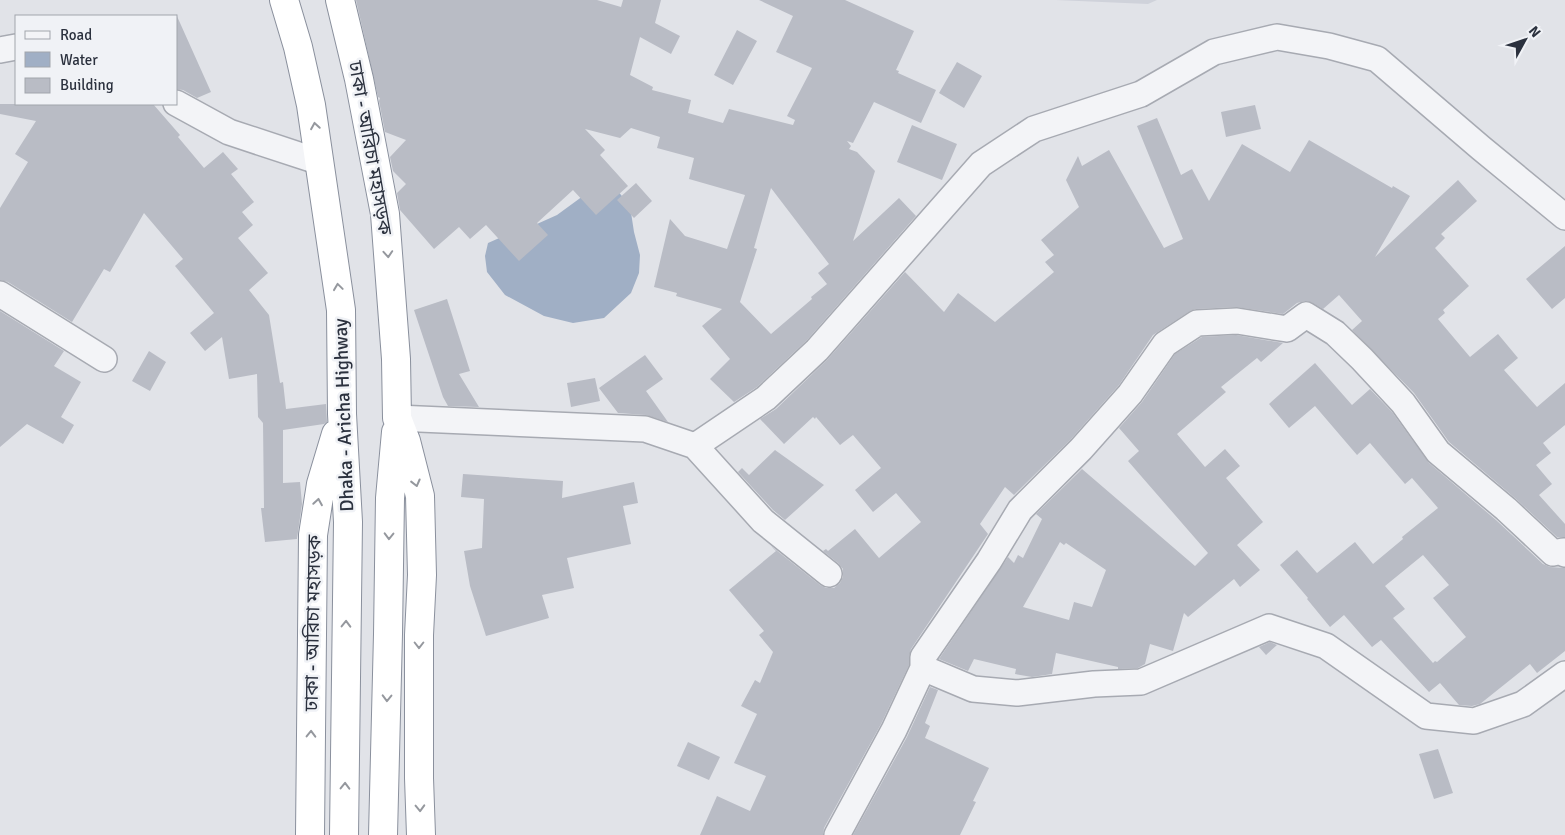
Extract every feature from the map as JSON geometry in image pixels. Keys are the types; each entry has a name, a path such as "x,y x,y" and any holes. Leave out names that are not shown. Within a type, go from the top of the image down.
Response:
{"highway":[{"name":"Dhaka - Aricha Highway","path":"284,0 298,47 311,105 341,310 342,414 348,522 344,835"},
{"name":"ঢাকা - আরিচা মহাসড়ক","path":"340,0 359,79 385,214 396,359 397,418 390,498 384,835"},
{"name":"ঢাকা - আরিচা মহাসড়ক","path":"310,835 313,535 321,484 342,414"},
{"name":"ঢাকা - আরিচা মহাসড়ক","path":"397,418 406,441 420,496 422,575 419,635 419,778 421,835"}],"street":[{"path":"695,446 766,398 818,350 981,164 1034,129 1141,94 1214,52 1277,37 1329,46 1377,59 1565,217"},
{"path":"0,50 15,47"},
{"path":"178,104 229,132 320,162"},
{"path":"0,294 104,359"},
{"path":"837,835 894,730 923,668 922,658 989,561 1020,510 1081,449 1130,394 1165,344 1198,323 1237,322 1287,329 1306,315 1334,333 1362,359 1403,403 1438,452 1506,509 1553,553 1562,551 1565,554"},
{"path":"397,418 645,429 695,446 763,521 829,574"},
{"path":"923,668 972,689 1017,693 1094,684 1141,682 1269,627 1326,646 1426,716 1474,721 1523,704 1565,674"}],"shaded area":[{"path":"1056,0 1157,0 1148,4"}],"water":[{"path":"617,190 630,206 640,255 639,273 631,293 604,318 573,323 544,316 505,295 487,272 485,256 488,243 557,215 583,196"}],"building":[{"path":"356,0 597,0 621,7 623,0 661,0 655,23 680,36 671,54 640,37 630,75 653,87 652,90 691,100 688,113 723,123 729,109 793,125 795,120 787,116 812,68 776,52 793,16 759,0 845,0 914,31 896,70 899,71 898,73 936,90 921,123 874,102 853,143 847,141 851,146 849,149 857,152 875,171 853,241 899,198 916,216 807,340 757,387 734,402 710,379 730,359 702,326 722,309 676,296 677,293 654,287 670,219 685,236 727,249 745,195 689,179 694,158 657,148 660,137 631,128 620,138 585,129 605,150 600,155 628,186 596,215 573,190 537,223 548,235 519,261 486,225 470,239 459,227 434,249 400,210 397,193 406,184 393,171 390,157 406,140 385,132 380,98 378,97","holes":["771,188 829,264 818,273 827,284 771,334 740,302 757,249 754,248"]},
{"path":"178,18 211,92 197,98 178,89"},
{"path":"737,30 757,41 733,85 714,75"},
{"path":"957,62 982,76 964,108 939,93"},
{"path":"0,104 154,105 180,135 178,137 204,168 223,152 238,169 231,174 254,202 242,212 253,225 238,238 268,273 249,290 269,315 280,383 283,382 286,409 326,404 327,422 324,424 283,430 283,483 300,482 302,504 297,539 265,542 261,508 264,508 263,423 258,417 257,374 229,379 222,337 205,351 190,333 214,313 175,266 183,259 144,213 110,272 104,269 72,322 8,282 0,280 0,208 28,162 15,154 36,121 0,114"},
{"path":"1255,105 1261,129 1226,137 1221,112"},
{"path":"1157,118 1181,175 1192,169 1209,201 1242,144 1290,172 1309,140 1392,188 1393,186 1410,196 1375,257 1458,180 1477,201 1441,234 1445,238 1435,248 1469,286 1443,310 1445,313 1438,319 1470,357 1498,334 1518,358 1504,370 1537,407 1565,383 1565,425 1543,443 1551,453 1536,465 1552,484 1539,495 1565,524 1565,537 1557,537 1515,498 1449,442 1414,393 1352,330 1362,321 1339,295 1323,309 1305,301 1297,303 1283,314 1236,307 1190,311 1153,335 1119,385 1071,439 1014,495 1005,487 980,524 988,534 911,649 909,665 881,724 824,828 823,835 700,835 717,796 750,811 766,776 734,763 757,714 741,706 755,680 760,683 773,652 759,635 764,631 729,590 776,551 771,546 820,585 826,588 834,588 843,577 843,569 823,551 826,549 828,551 855,529 879,558 921,522 896,493 873,512 855,490 881,468 853,435 840,445 816,417 815,419 813,417 784,444 760,419 776,409 827,360 905,272 944,312 958,293 995,322 1054,272 1045,262 1054,255 1041,240 1079,207 1066,180 1078,156 1082,166 1109,150 1164,248 1183,239 1137,126"},
{"path":"912,125 957,144 942,180 897,162"},
{"path":"636,183 652,201 634,218 617,200"},
{"path":"1565,246 1565,298 1552,309 1526,279"},
{"path":"447,299 470,371 459,374 479,407 448,406 443,397 414,310"},
{"path":"0,311 64,351 54,366 81,382 61,417 74,425 63,444 27,424 0,447"},
{"path":"1236,335 1283,343 1261,362 1257,358 1221,387 1226,392 1177,434 1205,467 1225,449 1240,466 1226,478 1263,522 1237,545 1260,570 1240,587 1234,579 1188,617 1184,613 1173,651 1150,644 1145,664 1138,668 1118,669 1118,667 1056,653 1052,674 1032,677 1015,674 1016,669 974,659 968,671 939,659 1008,557 1014,563 1018,555 1023,558 1042,519 1036,514 1082,469 1195,566 1208,553 1128,461 1139,451 1119,428 1142,402 1175,354 1202,337","holes":["1060,542 1064,545 1066,543 1106,570 1092,607 1074,602 1069,620 1023,607"]},
{"path":"149,351 166,362 150,391 132,381"},
{"path":"645,355 663,379 646,391 668,422 646,415 618,413 599,388"},
{"path":"1315,363 1352,405 1370,389 1392,412 1429,463 1496,520 1543,564 1550,567 1565,568 1565,651 1537,673 1530,664 1480,704 1472,706 1459,705 1440,683 1429,692 1381,640 1372,647 1344,615 1330,627 1280,565 1297,550 1317,573 1355,542 1373,564 1403,539 1402,537 1438,508 1412,478 1405,484 1370,443 1357,455 1315,406 1289,428 1269,404","holes":["1423,555 1449,585 1433,598 1466,637 1437,662 1433,663 1393,618 1405,609 1385,586"]},
{"path":"595,378 600,401 571,407 567,383"},
{"path":"775,450 824,485 785,520 773,510 738,472 742,468 749,475"},
{"path":"463,474 563,481 562,498 634,482 638,503 623,506 631,544 567,558 574,588 542,595 549,618 486,636 470,586 464,551 482,548 484,499 461,497"},
{"path":"1270,642 1277,645 1266,655 1259,647"},
{"path":"930,687 938,690 925,723 930,726 925,738 989,768 973,801 976,802 960,835 853,835 907,737"},
{"path":"688,742 720,757 709,780 677,766"},
{"path":"1438,749 1453,793 1434,799 1419,754"}]}
